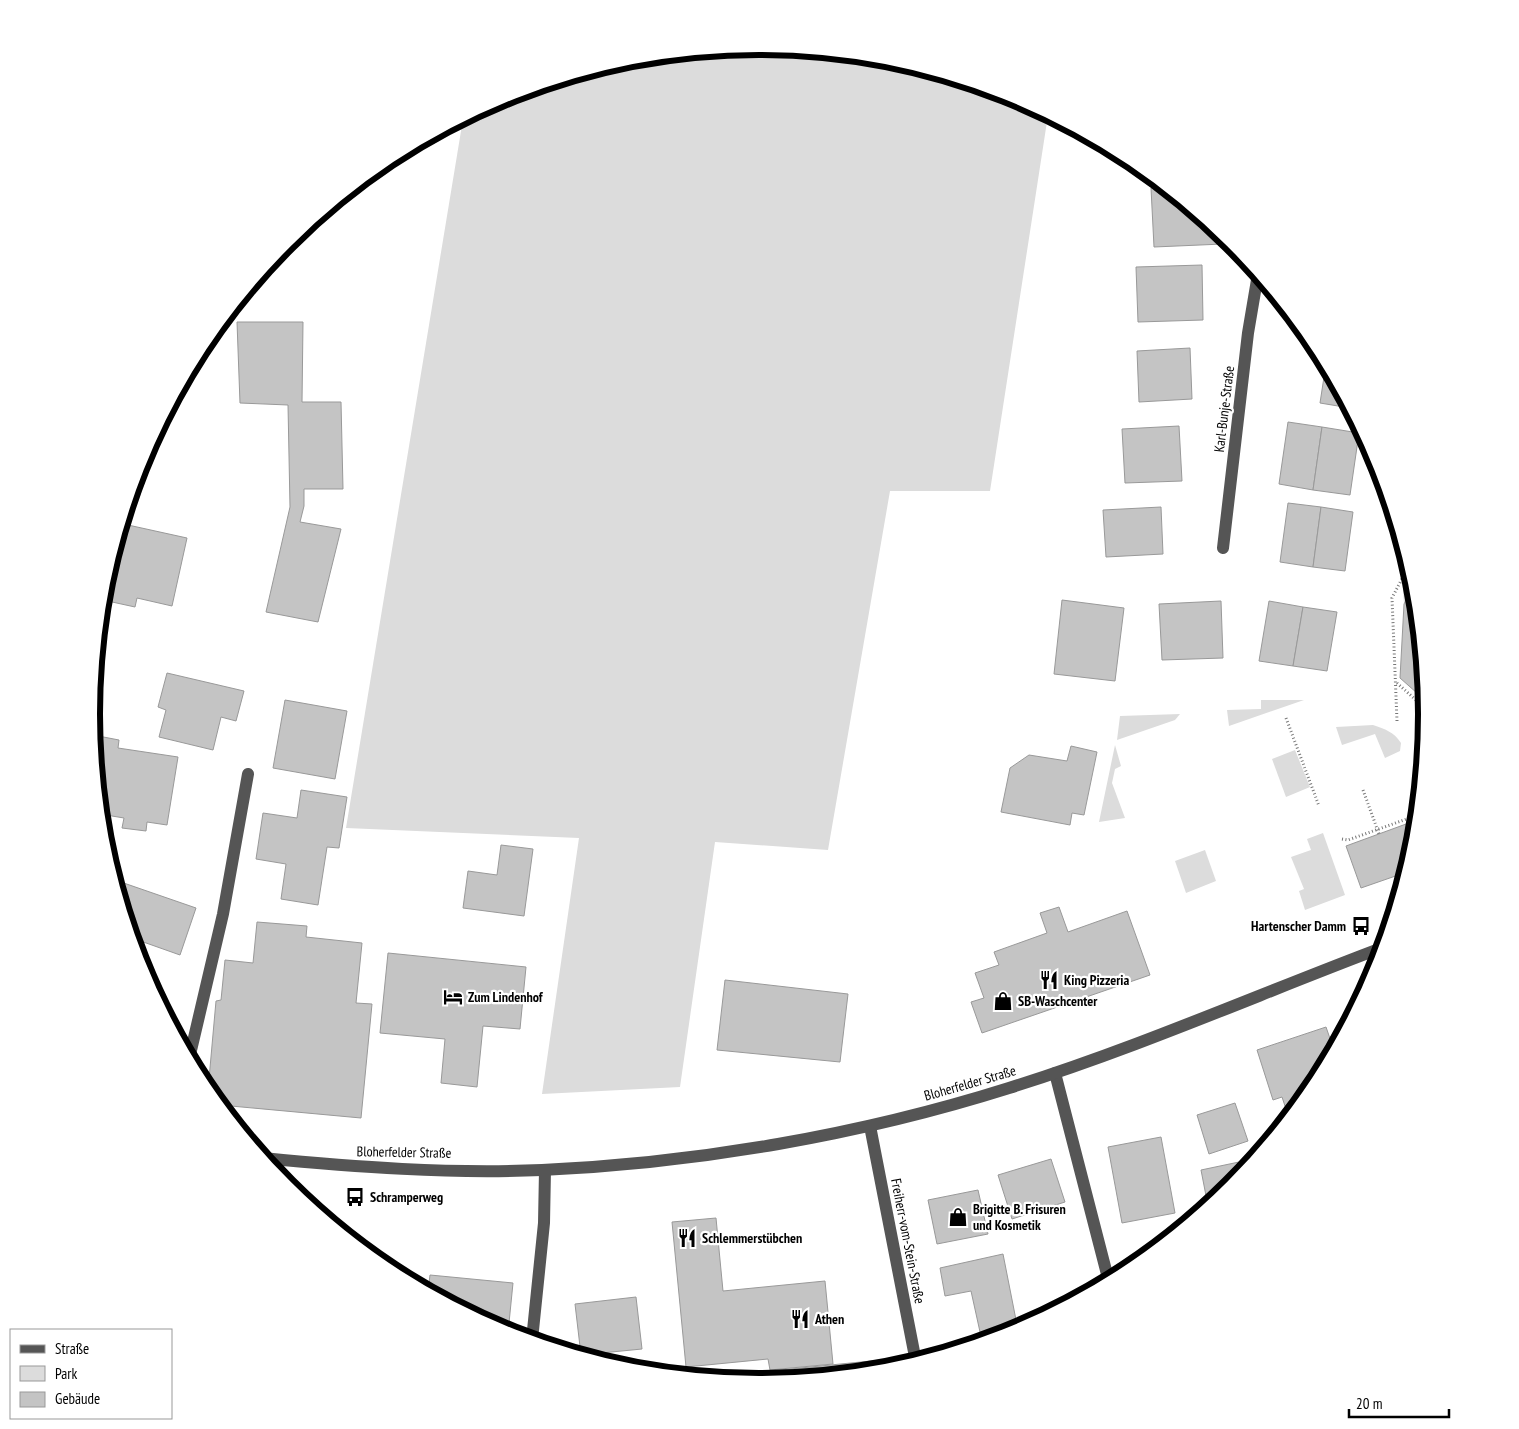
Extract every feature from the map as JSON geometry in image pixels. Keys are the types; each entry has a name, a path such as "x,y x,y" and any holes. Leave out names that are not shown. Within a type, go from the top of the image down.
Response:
{"street":[{"name":"Karl-Bunje-Straße","path":"1223,548 1248,333 1257,282"},
{"path":"191,1049 223,914 248,774"},
{"name":"Bloherfelder Straße","path":"273,1159 359,1167 545,1170 678,1158 870,1126 960,1103 1056,1073 1375,950"},
{"path":"1056,1073 1107,1275"},
{"name":"Freiherr-vom-Stein-Straße","path":"870,1126 915,1355"},
{"path":"533,1333 544,1223 545,1170"}],"path":[{"path":"1397,721 1392,598 1404,575"},
{"path":"1396,683 1419,703"},
{"path":"1286,718 1319,806"},
{"path":"1363,790 1378,832"},
{"path":"1342,839 1348,840 1378,832 1410,818"}],"green space":[{"path":"760,55 803,56 846,61 930,77 1012,105 1047,121 990,491 890,491 828,850 715,842 680,1087 542,1094 579,838 346,828 462,126 507,105 589,77 673,61 716,56"},
{"path":"1406,585 1408,597 1404,604 1403,590"},
{"path":"1261,700 1304,700 1229,726 1227,710 1261,709"},
{"path":"1180,714 1175,720 1117,740 1120,716"},
{"path":"1373,725 1395,736 1401,743 1400,751 1385,758 1375,734 1342,745 1336,727"},
{"path":"1115,745 1121,766 1115,769 1112,783 1125,818 1099,822"},
{"path":"1295,750 1310,787 1286,797 1272,759"},
{"path":"1323,833 1345,895 1305,910 1299,891 1304,889 1291,857 1311,850 1307,839"},
{"path":"1205,850 1216,881 1186,893 1175,861"}],"building":[{"path":"1151,188 1156,188 1161,191 1222,244 1154,247"},
{"path":"1202,265 1203,320 1138,322 1136,267"},
{"path":"237,322 303,322 302,402 341,402 343,489 304,489 304,506 300,522 341,529 318,622 266,612 290,507 288,405 240,403"},
{"path":"1190,348 1192,399 1139,402 1137,351"},
{"path":"1324,374 1342,407 1320,403"},
{"path":"1288,422 1322,427 1313,490 1279,484"},
{"path":"1179,426 1182,481 1125,483 1122,429"},
{"path":"1322,427 1355,432 1358,439 1350,495 1313,490"},
{"path":"1288,503 1321,507 1313,567 1280,562"},
{"path":"1161,507 1163,554 1106,557 1103,510"},
{"path":"1321,507 1353,512 1345,571 1313,567"},
{"path":"128,525 187,538 172,606 137,598 135,607 110,602 122,544 123,541 125,542"},
{"path":"1408,597 1418,671 1419,694 1400,678 1404,604"},
{"path":"1062,600 1124,608 1115,681 1054,674"},
{"path":"1221,601 1223,658 1162,660 1159,604"},
{"path":"1269,601 1303,607 1293,666 1259,661"},
{"path":"1303,607 1337,612 1327,671 1293,666"},
{"path":"167,673 244,691 236,721 221,717 213,750 159,737 166,710 158,707"},
{"path":"285,700 347,711 335,779 273,768"},
{"path":"101,736 119,740 118,748 178,757 167,825 147,822 146,831 122,828 124,818 108,815 106,801 101,758"},
{"path":"1071,746 1097,752 1084,815 1072,813 1070,825 1001,812 1010,768 1029,755 1067,761"},
{"path":"301,790 347,797 339,848 327,847 318,905 281,899 286,864 256,859 263,813 297,818"},
{"path":"1409,823 1399,875 1361,888 1346,846"},
{"path":"501,845 533,849 524,916 463,908 468,871 497,875"},
{"path":"121,882 196,908 180,955 140,941"},
{"path":"1059,907 1068,932 1127,911 1150,975 982,1033 971,1002 984,998 975,973 999,965 994,952 1047,933 1040,913"},
{"path":"257,922 307,926 306,937 362,943 356,1003 372,1004 361,1118 229,1106 211,1081 209,1078 216,1001 221,1000 225,960 253,963"},
{"name":"Zum Lindenhof","path":"388,953 526,967 520,1029 483,1026 477,1087 441,1083 445,1039 380,1033"},
{"path":"725,980 848,994 840,1062 717,1050"},
{"path":"1326,1027 1332,1043 1287,1111 1282,1097 1273,1100 1257,1050"},
{"path":"1235,1103 1248,1141 1209,1154 1197,1115"},
{"path":"1161,1137 1175,1213 1122,1223 1108,1147"},
{"path":"1051,1159 1065,1202 1012,1219 998,1175"},
{"path":"1239,1162 1240,1166 1207,1199 1201,1170"},
{"name":"Brigitte B. Frisuren und Kosmetik","path":"978,1190 988,1234 937,1244 928,1200"},
{"path":"716,1218 723,1291 825,1281 833,1364 770,1370 768,1359 686,1367 672,1222"},
{"path":"1003,1254 1016,1322 981,1335 971,1291 945,1296 940,1268"},
{"path":"430,1275 513,1283 509,1325 468,1306 429,1285"},
{"path":"636,1297 642,1349 596,1354 580,1349 575,1304"},
{"path":"881,1360 881,1362 803,1373 770,1374 770,1371"}],"place":[{"name":"Hartenscher Damm","path":"1361,926"},
{"name":"King Pizzeria","path":"1049,980"},
{"name":"Zum Lindenhof","path":"453,997"},
{"name":"SB-Waschcenter","path":"1003,1001"},
{"name":"Schramperweg","path":"355,1197"},
{"name":"Brigitte B. Frisuren und Kosmetik","path":"958,1217"},
{"name":"Schlemmerstübchen","path":"687,1238"},
{"name":"Athen","path":"800,1319"}]}
